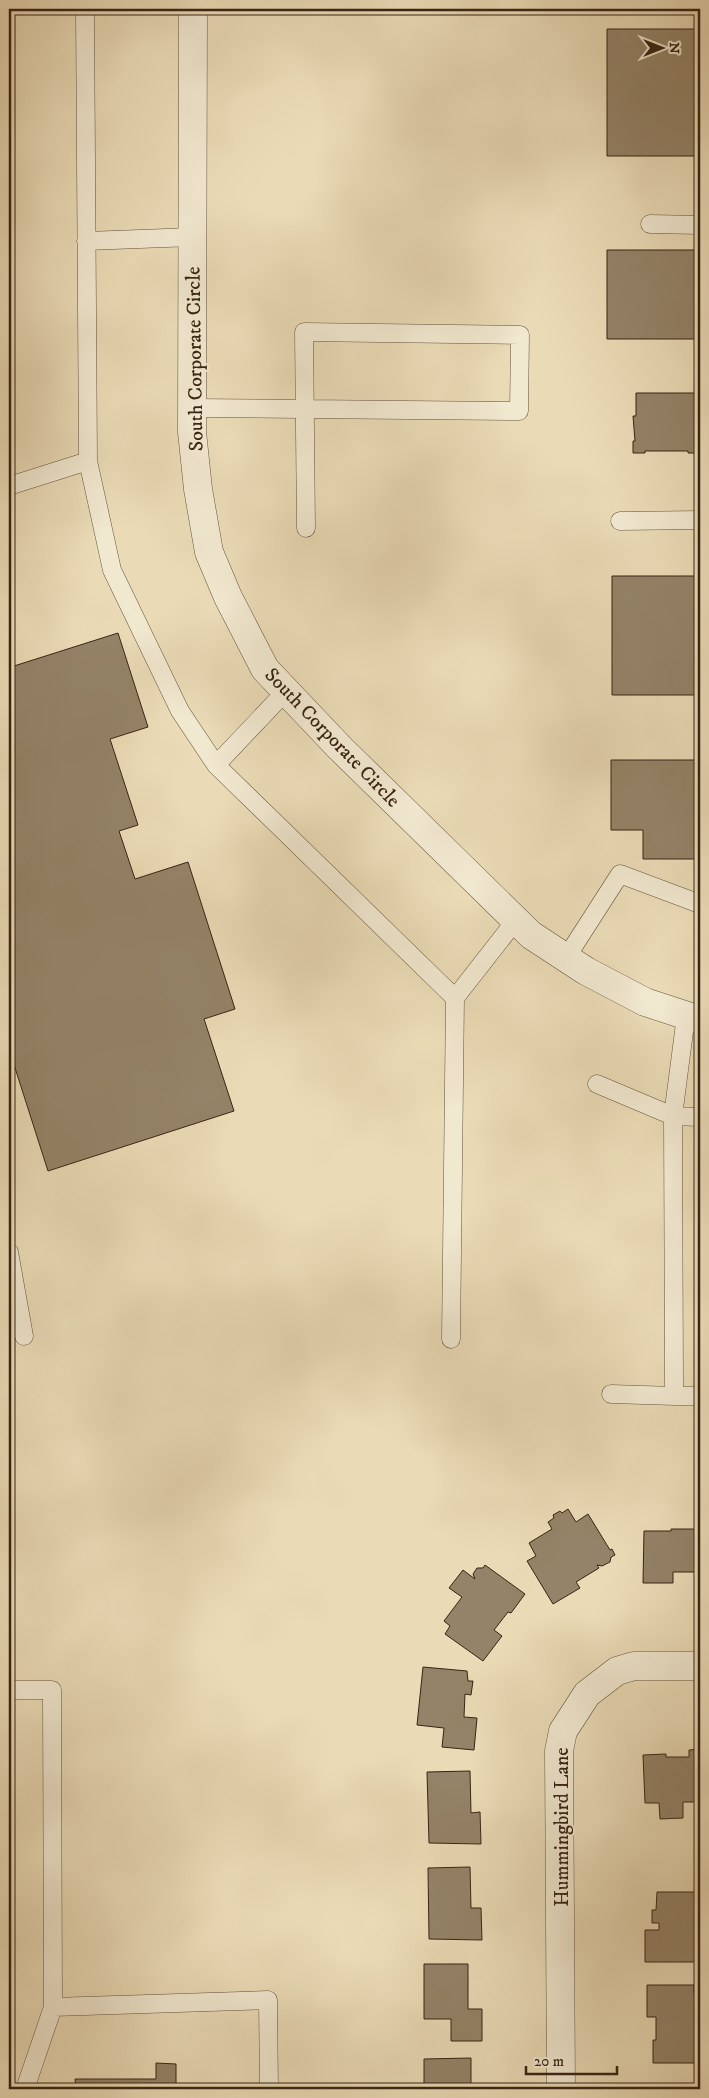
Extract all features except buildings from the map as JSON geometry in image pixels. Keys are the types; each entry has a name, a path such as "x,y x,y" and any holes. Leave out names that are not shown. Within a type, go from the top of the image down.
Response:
{"street":[{"name":"South Corporate Circle","path":"193,9 192,432 198,489 209,552 228,597 265,669 339,747 531,935 586,971 645,1002 693,1018"},
{"name":"Hummingbird Lane","path":"561,2089 559,1751 563,1731 588,1694 617,1671 634,1666 700,1666"}],"lane":[{"path":"86,9 88,461 112,570 180,711 216,766 454,998"},
{"path":"650,224 700,226"},
{"path":"86,241 193,237"},
{"path":"192,408 304,409 519,411 520,335 304,332 304,409 306,528"},
{"path":"9,486 88,461"},
{"path":"620,521 700,520"},
{"path":"216,766 286,691"},
{"path":"566,958 620,874 700,904"},
{"path":"452,1339 454,998 516,920"},
{"path":"675,1396 673,1116 693,1018"},
{"path":"596,1084 673,1116 700,1117"},
{"path":"9,1252 24,1336"},
{"path":"611,1394 700,1396"},
{"path":"9,1690 52,1690 53,2007 25,2089"},
{"path":"53,2007 268,2000 269,2089"}]}
